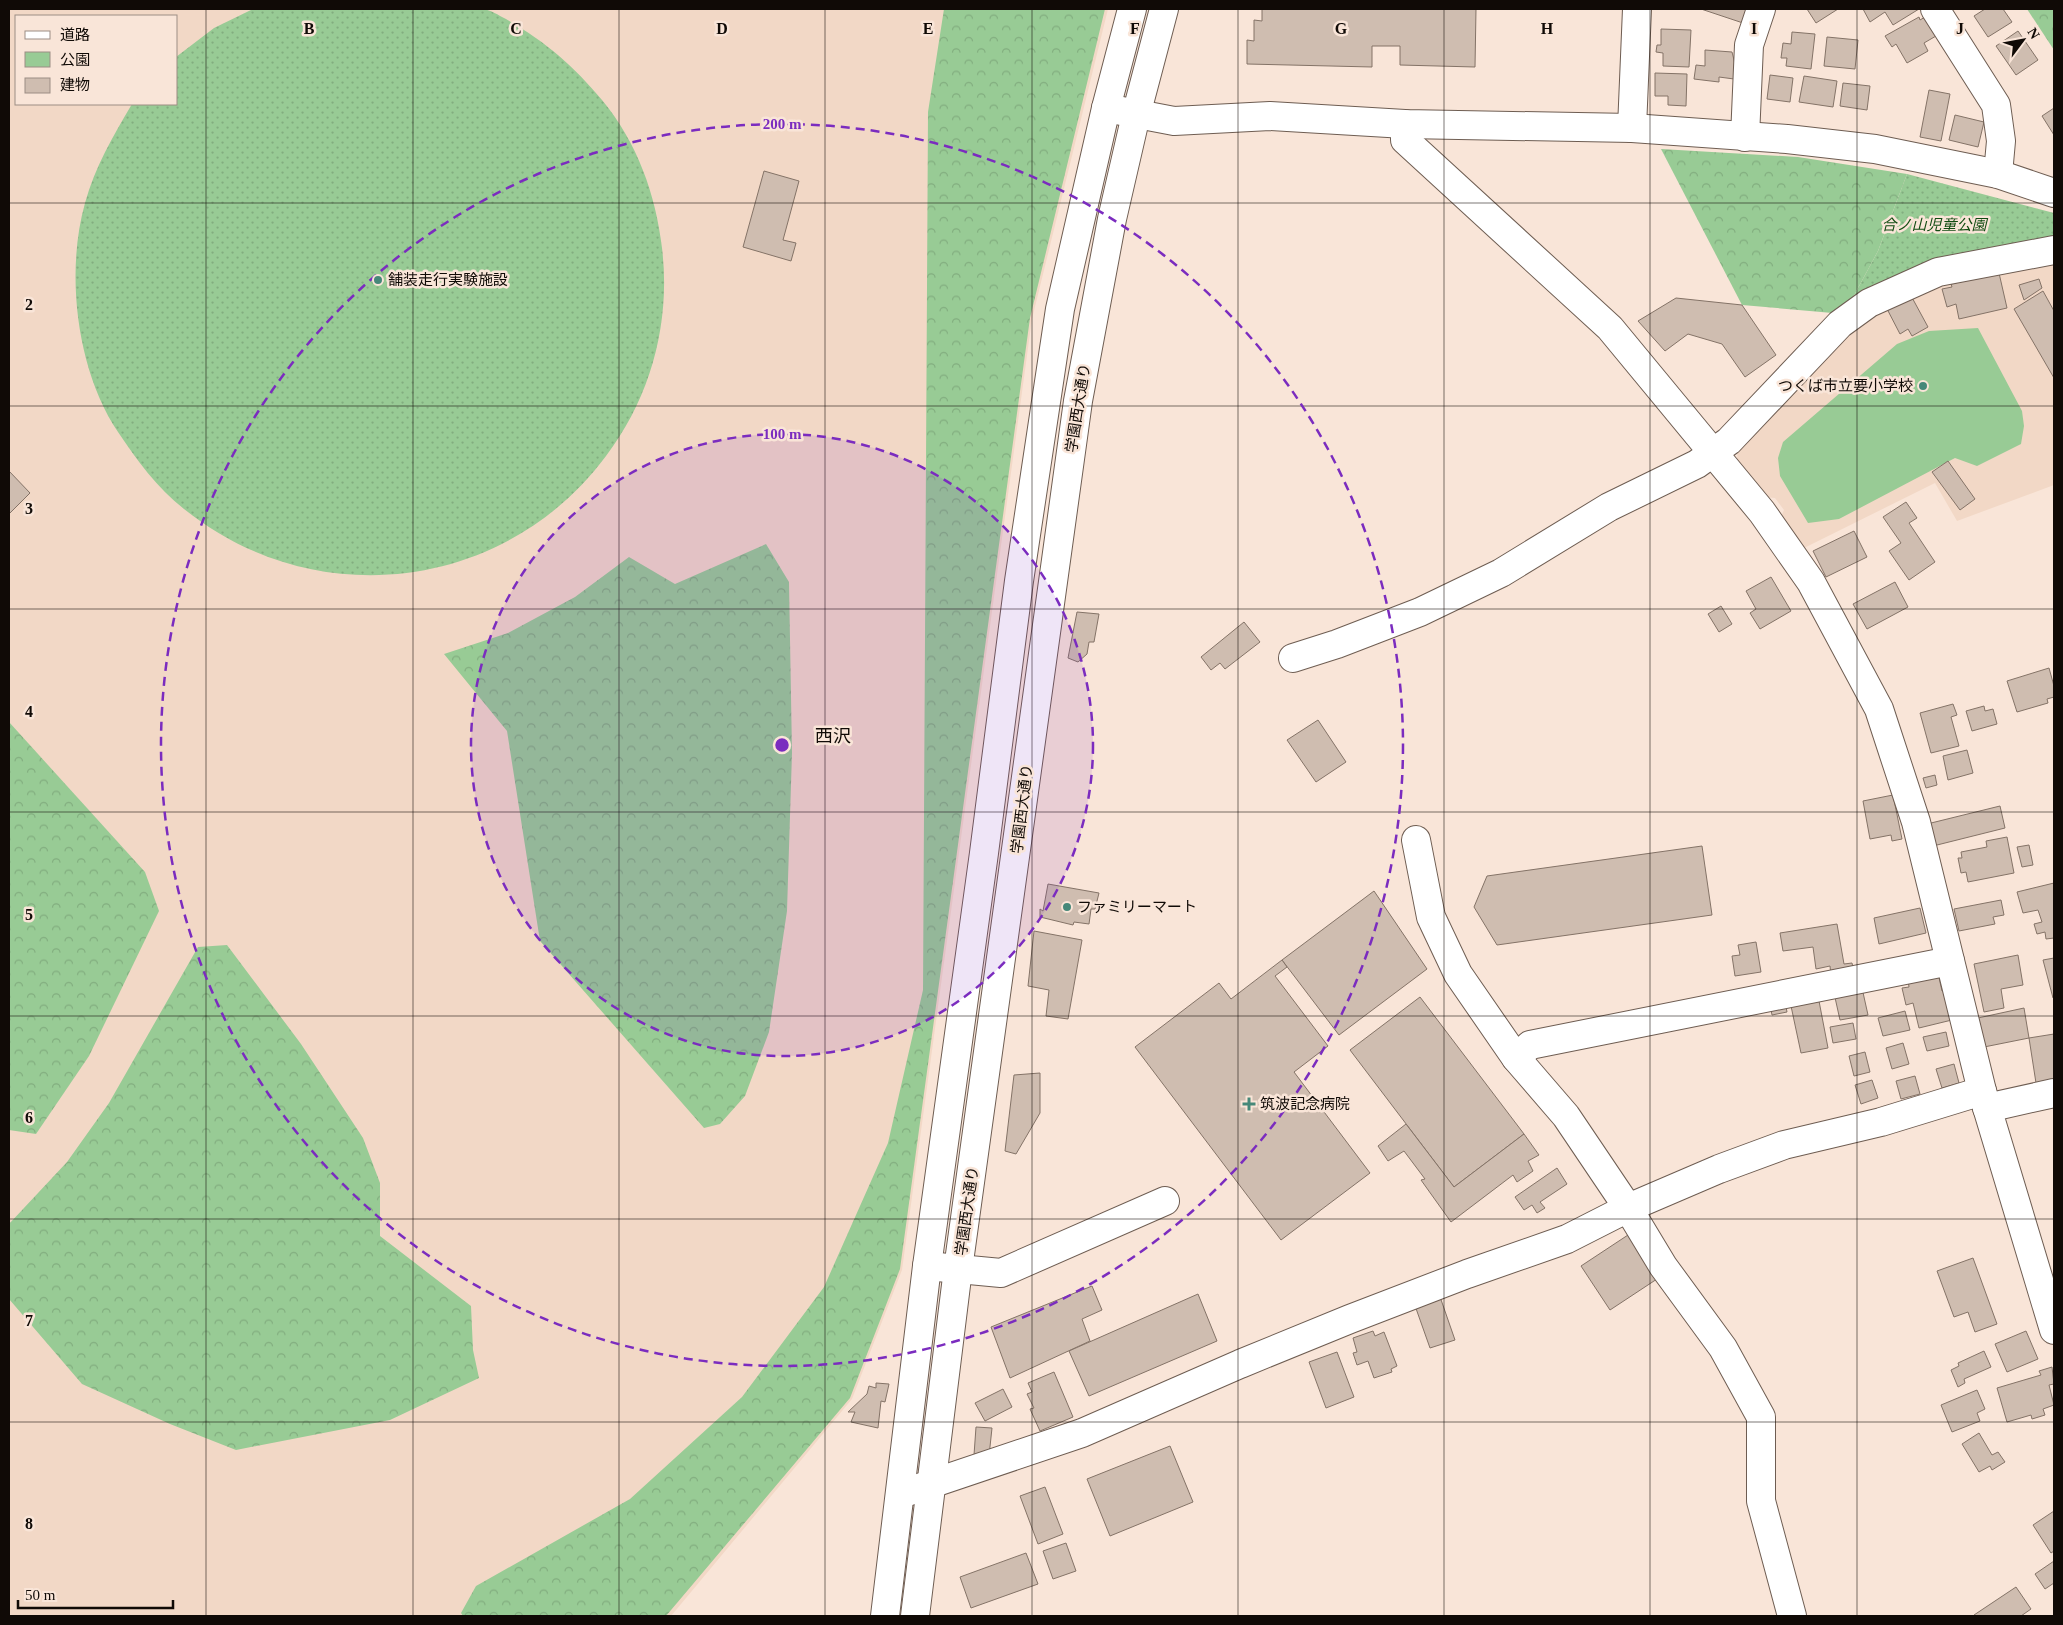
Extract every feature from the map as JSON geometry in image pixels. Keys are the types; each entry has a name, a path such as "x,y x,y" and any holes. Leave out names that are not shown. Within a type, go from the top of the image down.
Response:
{"main road":[{"path":"885,1616 927,1266 1019,581 1060,309 1106,108 1132,9"},
{"name":"学園西大通り","path":"915,1616 933,1483 958,1269 1078,401 1112,219 1136,115 1164,9"},
{"path":"1632,128 1637,9"},
{"path":"1745,137 1749,45 1761,9"},
{"path":"1935,9 1996,105 2001,141 1998,174"},
{"path":"1106,108 1174,121 1270,116 1405,124 1632,128 1745,137 1875,149 1998,174 2054,193"},
{"path":"1405,124 1405,140 1610,328 1762,512 1811,582 1879,709 1916,822 1985,1100 2054,1330"},
{"path":"1293,658 1420,612 1501,573 1609,507 1697,464 1729,441 1840,324 1869,303 1938,272 2054,250"},
{"path":"1416,840 1431,917 1454,966 1516,1058 1566,1116 1628,1208 1663,1266 1723,1348 1761,1417 1761,1501 1792,1616"},
{"path":"1516,1058 1530,1045 1950,961"},
{"path":"901,1494 1082,1433 1240,1364 1467,1274 1567,1239 1628,1208 1719,1169 1784,1145 1985,1100 2054,1093"},
{"path":"927,1266 1001,1273 1165,1200"}],"shaded area":[{"path":"9,9 1108,9 1032,319 902,1270 852,1399 671,1616 9,1616"},
{"name":"つくば市立要小学校","path":"2054,255 2054,485 1957,521 1935,483 1802,549 1780,519 1784,510 1775,498 1763,497 1737,461 1738,444 1846,327 1940,278"}],"green space":[{"path":"253,9 483,9 506,19 534,36 558,55 602,100 625,133 635,151 650,189 662,248 663,303 660,331 654,358 646,384 635,409 622,433 606,456 565,501 516,536 463,560 407,573 349,574 292,564 236,543 184,509 156,483 118,432 104,408 93,380 84,351 79,321 76,291 76,260 79,231 85,203 99,164 131,105 178,105 178,55 214,28"},
{"path":"944,9 1105,9 1030,318 900,1269 850,1398 666,1616 463,1616 461,1613 476,1586 630,1499 742,1397 824,1287 888,1143 923,990 928,112"},
{"path":"2027,9 2054,9 2054,50"},
{"path":"1661,149 1798,157 1907,174 1878,251 1844,314 1742,305"},
{"name":"合ノ山児童公園","path":"1907,174 2054,213 2054,243 1844,314 1878,251"},
{"path":"1978,328 2022,411 2024,426 2021,444 1977,466 1955,458 1839,519 1808,523 1780,476 1778,458 1783,442 1897,344 1929,331"},
{"path":"766,544 789,582 792,753 787,911 769,1032 745,1096 720,1124 704,1128 540,941 507,731 444,654 508,633 575,597 629,557 675,584"},
{"path":"9,722 145,872 159,911 89,1056 36,1134 9,1130"},
{"path":"227,945 301,1044 363,1138 380,1183 380,1236 471,1306 473,1350 479,1378 390,1420 236,1450 170,1424 82,1384 9,1299 9,1224 67,1162 109,1103 198,947"}],"building":[{"path":"1262,9 1476,9 1475,67 1400,65 1400,46 1372,46 1372,67 1247,64 1247,40 1254,41 1254,20 1262,21"},
{"path":"1701,9 1748,9 1743,23"},
{"path":"1807,9 1838,9 1816,23"},
{"path":"1863,9 1919,9 1893,25 1885,12 1870,22"},
{"path":"1985,9 2003,9 2012,22 1988,37 1974,16"},
{"path":"1919,17 1920,20 1925,17 1936,36 1924,43 1928,51 1907,63 1896,44 1892,47 1885,36"},
{"path":"1661,29 1691,30 1689,67 1663,66 1663,53 1656,52 1657,45 1661,45"},
{"path":"2018,31 2038,60 2016,75 1996,46"},
{"path":"1792,32 1815,34 1811,69 1786,66 1787,58 1781,58 1783,43 1791,44"},
{"path":"1827,37 1858,40 1855,69 1824,66"},
{"path":"1705,50 1732,52 1735,64 1734,79 1719,77 1719,82 1694,79 1696,65 1705,66"},
{"path":"1655,73 1687,74 1686,106 1668,105 1668,96 1655,96"},
{"path":"1770,75 1793,78 1790,102 1767,99"},
{"path":"1804,76 1837,81 1833,107 1799,102"},
{"path":"1843,83 1870,86 1867,110 1840,106"},
{"path":"1929,90 1950,94 1941,141 1920,137"},
{"path":"2054,108 2054,135 2042,116"},
{"path":"1955,115 1984,122 1978,147 1949,140"},
{"path":"764,171 799,181 783,240 796,243 791,261 743,247"},
{"path":"1999,273 2007,308 1959,319 1956,304 1947,307 1942,289 1952,287 1951,284"},
{"path":"2039,279 2042,288 2024,300 2019,285"},
{"path":"2043,291 2054,311 2054,378 2014,309"},
{"path":"1909,292 1928,327 1912,336 1908,329 1900,334 1885,305"},
{"path":"1676,298 1742,305 1776,355 1745,377 1722,344 1688,334 1665,351 1638,321"},
{"path":"1948,461 1975,499 1960,510 1932,472"},
{"path":"9,471 30,493 9,514"},
{"path":"1906,502 1917,518 1909,523 1935,562 1909,580 1889,551 1901,543 1883,517"},
{"path":"1854,531 1867,557 1826,577 1813,551"},
{"path":"1771,577 1791,611 1760,629 1750,613 1756,609 1746,591"},
{"path":"1895,582 1908,607 1867,629 1853,604"},
{"path":"1721,606 1732,624 1719,632 1708,614"},
{"path":"1077,612 1099,614 1094,642 1089,642 1087,654 1078,662 1068,658"},
{"path":"1244,622 1260,642 1225,669 1220,663 1211,670 1201,657"},
{"path":"2049,668 2054,686 2054,697 2047,699 2048,703 2017,712 2007,681"},
{"path":"1953,704 1957,715 1951,717 1959,746 1931,753 1920,713"},
{"path":"1984,706 1985,711 1993,709 1997,724 1972,731 1966,711"},
{"path":"1318,720 1346,762 1316,782 1287,740"},
{"path":"1967,750 1973,773 1948,780 1943,756"},
{"path":"1935,775 1937,785 1926,788 1923,778"},
{"path":"1893,795 1902,839 1892,841 1891,835 1870,839 1863,801"},
{"path":"2000,806 2005,828 1933,846 1927,824"},
{"path":"2007,837 2014,873 1968,882 1966,872 1961,873 1958,858 1962,858 1961,852 1987,847 1986,841"},
{"path":"2029,845 2033,865 2022,867 2017,847"},
{"path":"1702,846 1712,915 1497,945 1474,907 1487,876"},
{"path":"2054,883 2054,938 2046,939 2045,932 2037,934 2034,924 2042,922 2038,910 2023,913 2017,892"},
{"path":"1048,884 1099,893 1095,909 1091,909 1089,924 1074,922 1073,925 1040,917 1040,909 1043,911"},
{"path":"1374,891 1427,969 1339,1035 1282,960"},
{"path":"2001,900 2004,915 1993,917 1995,924 1959,931 1954,909"},
{"path":"1920,908 1926,933 1879,944 1874,918"},
{"path":"1837,924 1844,964 1852,963 1854,972 1831,976 1830,966 1816,969 1813,947 1783,951 1780,933"},
{"path":"1034,931 1082,940 1068,1019 1046,1016 1049,990 1028,986"},
{"path":"1756,942 1761,972 1735,976 1732,956 1740,955 1738,945"},
{"path":"2018,955 2023,985 2001,989 2004,1008 1984,1012 1974,964"},
{"path":"2054,958 2054,998 2053,998 2043,960"},
{"path":"1282,960 1287,967 1275,976 1328,1046 1294,1072 1370,1173 1281,1240 1135,1047 1219,983 1231,999"},
{"path":"1938,973 1942,991 1948,989 1956,1019 1919,1028 1913,1003 1906,1005 1902,988 1909,987 1908,980"},
{"path":"1862,988 1868,1015 1840,1020 1834,993"},
{"path":"1420,997 1524,1134 1454,1187 1350,1050"},
{"path":"1819,1001 1828,1048 1801,1053 1791,1006"},
{"path":"1785,1002 1787,1012 1772,1015 1770,1005"},
{"path":"2024,1008 2029,1038 1984,1047 1978,1018"},
{"path":"1905,1011 1910,1030 1883,1036 1878,1018"},
{"path":"1853,1023 1856,1039 1833,1043 1830,1027"},
{"path":"1946,1032 1949,1046 1927,1051 1923,1037"},
{"path":"2054,1034 2054,1081 2036,1083 2029,1038"},
{"path":"1903,1043 1909,1064 1892,1069 1886,1048"},
{"path":"1865,1052 1870,1072 1854,1076 1849,1056"},
{"path":"1954,1064 1959,1083 1942,1088 1936,1069"},
{"path":"1040,1073 1040,1113 1016,1154 1005,1151 1014,1075"},
{"path":"1915,1076 1920,1094 1901,1099 1896,1081"},
{"path":"1872,1080 1878,1098 1861,1104 1855,1085"},
{"path":"1406,1124 1454,1187 1524,1134 1539,1155 1528,1161 1533,1171 1517,1182 1513,1175 1451,1222 1421,1180 1425,1179 1404,1151 1388,1161 1378,1146"},
{"path":"1557,1168 1567,1184 1540,1202 1545,1208 1537,1213 1532,1205 1524,1210 1515,1197"},
{"path":"1628,1235 1657,1279 1610,1310 1581,1266"},
{"path":"1973,1258 1997,1324 1975,1332 1968,1312 1954,1317 1937,1271"},
{"path":"1092,1286 1102,1310 1082,1319 1090,1341 1010,1378 991,1327"},
{"path":"1438,1291 1455,1340 1430,1348 1413,1300"},
{"path":"1198,1294 1217,1341 1089,1396 1069,1351"},
{"path":"1373,1331 1375,1336 1384,1332 1397,1366 1391,1369 1392,1372 1374,1378 1368,1361 1357,1365 1353,1353 1357,1352 1353,1338"},
{"path":"2026,1331 2038,1359 2007,1372 1995,1344"},
{"path":"1984,1351 1991,1367 1964,1379 1965,1383 1958,1387 1951,1370 1959,1366 1958,1363"},
{"path":"1337,1352 1354,1397 1326,1408 1309,1362"},
{"path":"2052,1367 2054,1384 2049,1385 2054,1405 2043,1409 2045,1415 2032,1419 2031,1415 2007,1422 1997,1388 2041,1375 2039,1371"},
{"path":"1054,1372 1073,1417 1040,1431 1030,1409 1034,1408 1027,1394 1032,1392 1028,1383"},
{"path":"876,1383 889,1384 885,1402 881,1401 878,1428 851,1422 855,1412 848,1412 867,1394 869,1386 876,1388"},
{"path":"1003,1389 1012,1407 985,1421 975,1403"},
{"path":"1977,1390 1985,1409 1977,1413 1980,1421 1952,1432 1941,1405"},
{"path":"976,1427 992,1428 989,1456 974,1455"},
{"path":"1979,1433 1992,1455 1998,1452 2005,1462 1992,1470 1990,1466 1979,1472 1962,1444"},
{"path":"1170,1446 1193,1502 1110,1536 1087,1479"},
{"path":"1045,1487 1063,1534 1038,1544 1020,1496"},
{"path":"2054,1511 2054,1551 2051,1553 2033,1525"},
{"path":"1066,1543 1076,1571 1053,1579 1043,1551"},
{"path":"1026,1553 1038,1584 971,1608 960,1577"},
{"path":"2054,1561 2054,1583 2045,1589 2035,1574"},
{"path":"2016,1587 2031,1609 2021,1616 1974,1615"}],"place":[{"name":"舗装走行実験施設","path":"378,280"},
{"name":"つくば市立要小学校","path":"1923,386"},
{"name":"ファミリーマート","path":"1067,907"},
{"name":"筑波記念病院","path":"1249,1104"}],"district":[{"name":"西沢","path":"833,736"}]}
